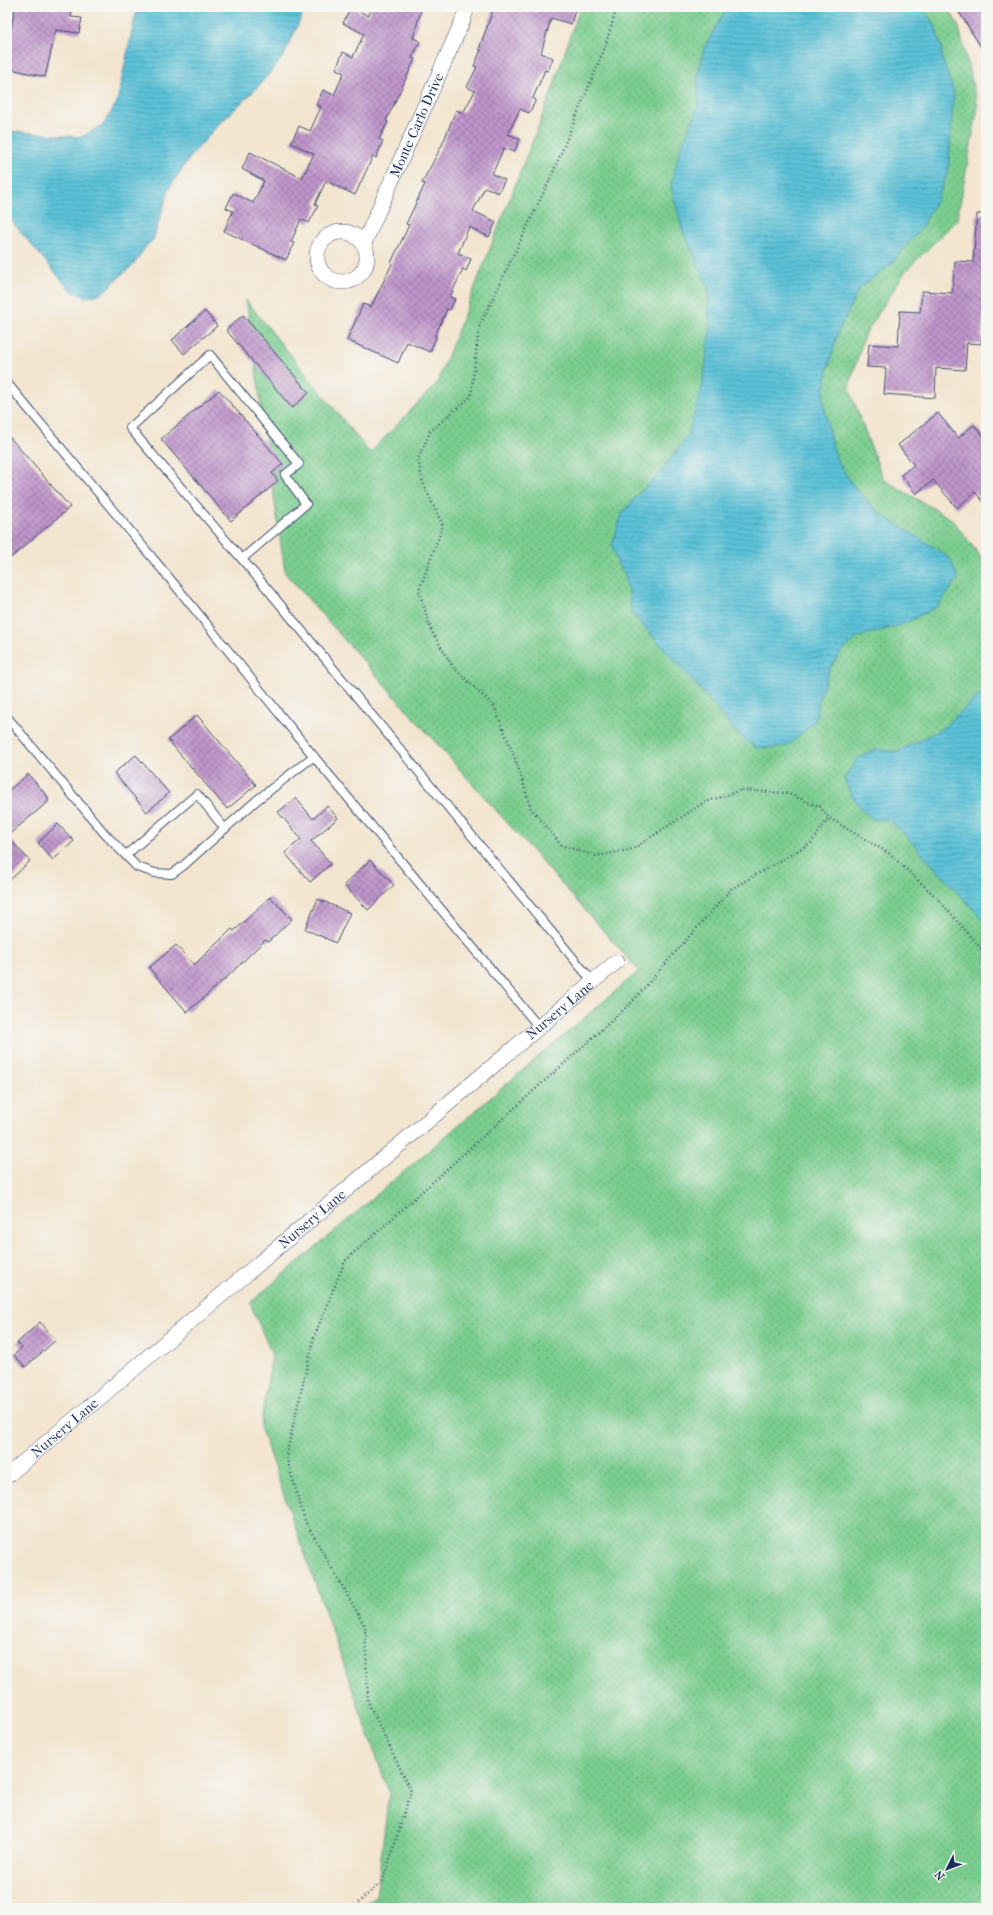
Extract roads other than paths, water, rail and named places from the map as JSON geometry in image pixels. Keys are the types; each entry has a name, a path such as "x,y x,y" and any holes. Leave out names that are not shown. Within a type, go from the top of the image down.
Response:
{"street":[{"name":"Monte Carlo Drive","path":"364,243 463,20 467,7"},
{"name":"Nursery Lane","path":"7,1476 616,962"}],"lane":[{"path":"242,559 306,504 285,475 299,464 210,355 130,428 242,559 593,982"},
{"path":"7,383 539,1027"},
{"path":"7,717 106,834 137,866 155,873 172,874 225,829 256,800 314,756"},
{"path":"126,854 196,794 225,829"}],"water":[{"path":"137,7 306,7 284,56 257,88 219,124 191,156 170,187 153,240 146,246 134,264 101,294 86,297 70,290 7,216 7,131 81,137 103,125 117,102"},
{"path":"727,7 922,7 935,26 942,48 942,58 954,92 948,172 936,201 922,227 892,263 859,289 838,332 828,369 823,398 830,438 837,460 852,484 879,513 940,551 951,560 958,579 937,607 903,624 858,637 844,649 830,668 820,695 815,721 788,746 768,748 755,747 734,731 696,684 631,612 625,574 618,565 612,545 622,514 638,494 657,477 688,435 702,388 710,334 708,286 682,229 671,186 680,150 699,105 697,79 704,48"},
{"path":"986,689 986,923 903,833 888,819 873,820 864,811 856,801 844,779 857,759 876,749 897,752 943,728"}]}
